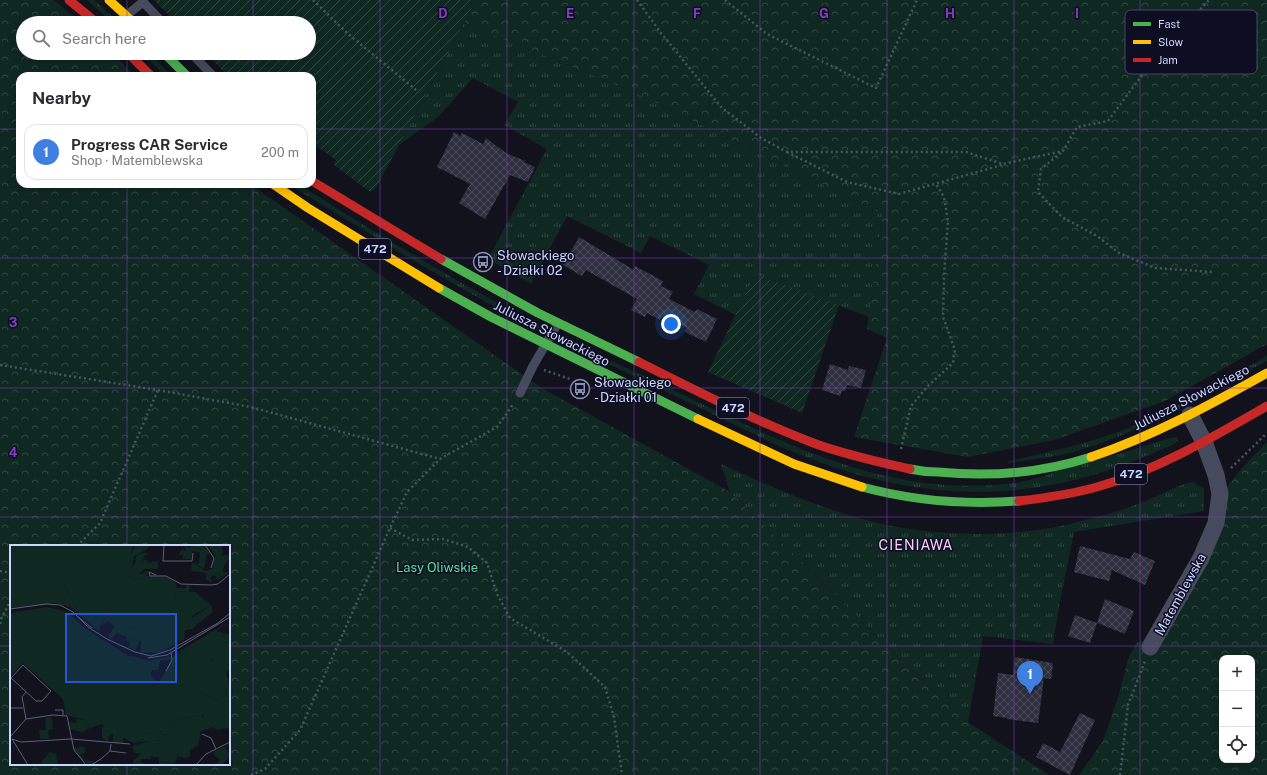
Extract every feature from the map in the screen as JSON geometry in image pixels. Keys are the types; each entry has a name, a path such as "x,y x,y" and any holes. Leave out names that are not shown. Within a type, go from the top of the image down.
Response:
{"main road":[{"path":"69,0 88,16"},
{"path":"109,0 127,15"},
{"path":"135,60 147,72"},
{"path":"171,60 183,72"},
{"name":"Juliusza Słowackiego","path":"316,183 447,263 558,323 794,436 846,455 889,466 929,473 971,476 1016,473 1051,467 1102,454 1154,433 1267,373"},
{"name":"Juliusza Słowackiego","path":"279,188 308,208 441,289 545,345 739,438 819,474 868,489 913,499 962,504 1009,502 1056,496 1097,487 1160,464 1204,442 1267,406"}],"street":[{"name":"Matemblewska","path":"1150,647 1202,558 1216,523 1220,494 1216,475 1204,442 1190,415"}],"lane":[{"path":"127,15 143,2 156,16"},
{"path":"198,60 209,72"},
{"path":"520,393 558,323"}],"path":[{"path":"313,0 346,33 416,90"},
{"path":"637,0 661,33 721,107 761,138 847,182 899,194 1003,164 1063,151"},
{"path":"725,0 767,34 876,88 918,0"},
{"path":"1200,10 1209,0"},
{"path":"1143,74 1108,121 1077,127 1063,151 1041,169 1038,192 1062,218 1097,236 1119,253 1154,268 1212,272"},
{"path":"787,152 966,152 1003,164"},
{"path":"899,455 911,406 928,386 953,363 955,350 943,317 948,221 944,198 936,184"},
{"path":"0,364 251,407 440,459"},
{"path":"78,545 100,523 158,390"},
{"path":"251,775 265,769 300,730 407,492 440,459 497,427 520,393"},
{"path":"1216,475 1228,470 1267,434"},
{"path":"390,528 412,540 443,538 468,547 487,563 497,594 510,618 567,652 605,687 614,717 622,775"},
{"path":"0,571 10,573"},
{"path":"0,624 10,602"},
{"name":"Matemblewska","path":"1120,775 1128,705 1150,647"}],"green space":[{"name":"Lasy Oliwskie","path":"0,0 54,0 73,16 16,16 16,60 119,60 131,72 16,72 16,188 256,188 540,387 730,492 960,717 1049,775 0,775"},
{"path":"87,0 94,0 111,16 105,16"},
{"path":"154,0 476,0 376,188 370,192 334,165 336,160 316,146 316,72 224,72 213,60 316,60 316,16 170,16"},
{"path":"476,0 1267,0 1267,344 1165,401 1054,440 968,457 854,437 887,338 867,329 883,214 634,92 464,23"},
{"path":"464,23 634,92 883,214 869,317 755,274 736,315 694,294 709,265 650,236 641,253 567,216 531,284 488,259 547,149 504,125 518,102 473,78 438,117 399,145"},
{"path":"150,60 156,60 168,72 161,72"},
{"path":"295,188 304,188 417,257 477,292 539,325 541,329 540,330 476,296 381,241"},
{"path":"755,274 839,305 802,413 708,372"},
{"path":"581,347 737,421 813,453 851,467 891,477 931,484 972,486 1020,482 1170,438 1177,437 1179,441 1144,457 1107,471 1088,477 1044,486 977,492 912,487 847,471 789,450 579,350"},
{"path":"1267,356 1267,361 1218,388 1169,414 1119,436 1066,454 1008,463 1009,461 1046,453 1101,438 1137,425 1197,395"},
{"path":"1267,442 1267,775 1079,775 1103,741 1118,698 1128,659 1136,643 1162,636 1227,487 1243,467"},
{"path":"721,464 760,482 841,513 882,524 929,531 978,534 1051,528 1118,511 1149,500 1181,485 1193,482 1204,489 1204,511 1074,532 1053,644 983,636 968,722 960,717 730,492"}],"building":[{"path":"454,132 460,136 462,133 483,144 486,138 506,153 535,167 528,182 510,175 485,219 459,203 470,184 437,167"},
{"path":"579,237 634,270 635,266 663,281 661,286 673,292 669,299 695,312 697,309 717,319 706,342 685,332 687,328 662,316 660,320 647,313 645,317 631,310 637,299 586,270 582,276 563,265"},
{"path":"830,364 848,370 849,366 866,370 861,388 847,385 845,391 842,391 840,396 822,390"},
{"path":"1080,546 1130,559 1134,552 1155,561 1145,585 1112,570 1109,581 1074,572"},
{"path":"1105,599 1134,611 1125,634 1097,623"},
{"path":"1075,615 1097,623 1090,643 1068,636"},
{"path":"1015,657 1053,663 1051,679 1044,678 1038,723 993,716 998,673 1013,675"},
{"path":"1080,713 1095,720 1070,775 1036,757 1043,743 1060,752"}],"traffic: fast":[{"path":"171,60 183,72"},
{"path":"441,259 538,313 639,362"},
{"path":"439,288 491,317 698,419"},
{"path":"910,469 957,473 996,474 1054,467 1091,457"},
{"path":"862,487 901,496 940,501 1019,501"}],"traffic: slow":[{"path":"109,0 126,16"},
{"path":"279,188 308,208 439,288"},
{"path":"1091,457 1159,430 1267,373"},
{"path":"698,419 794,464 862,487"}],"traffic: jam":[{"path":"69,0 88,16"},
{"path":"135,60 147,72"},
{"path":"316,183 441,259"},
{"path":"639,362 726,405 793,435 839,452 910,469"},
{"path":"1019,501 1058,496 1097,487 1142,472 1185,452 1267,406"}],"place":[{"name":"Słowackiego - Działki 02","path":"483,262"},
{"name":"Słowackiego - Działki 01","path":"580,389"},
{"name":"Progress CAR Service","path":"1030,694"}],"district":[{"name":"CIENIAWA","path":"916,545"}]}
